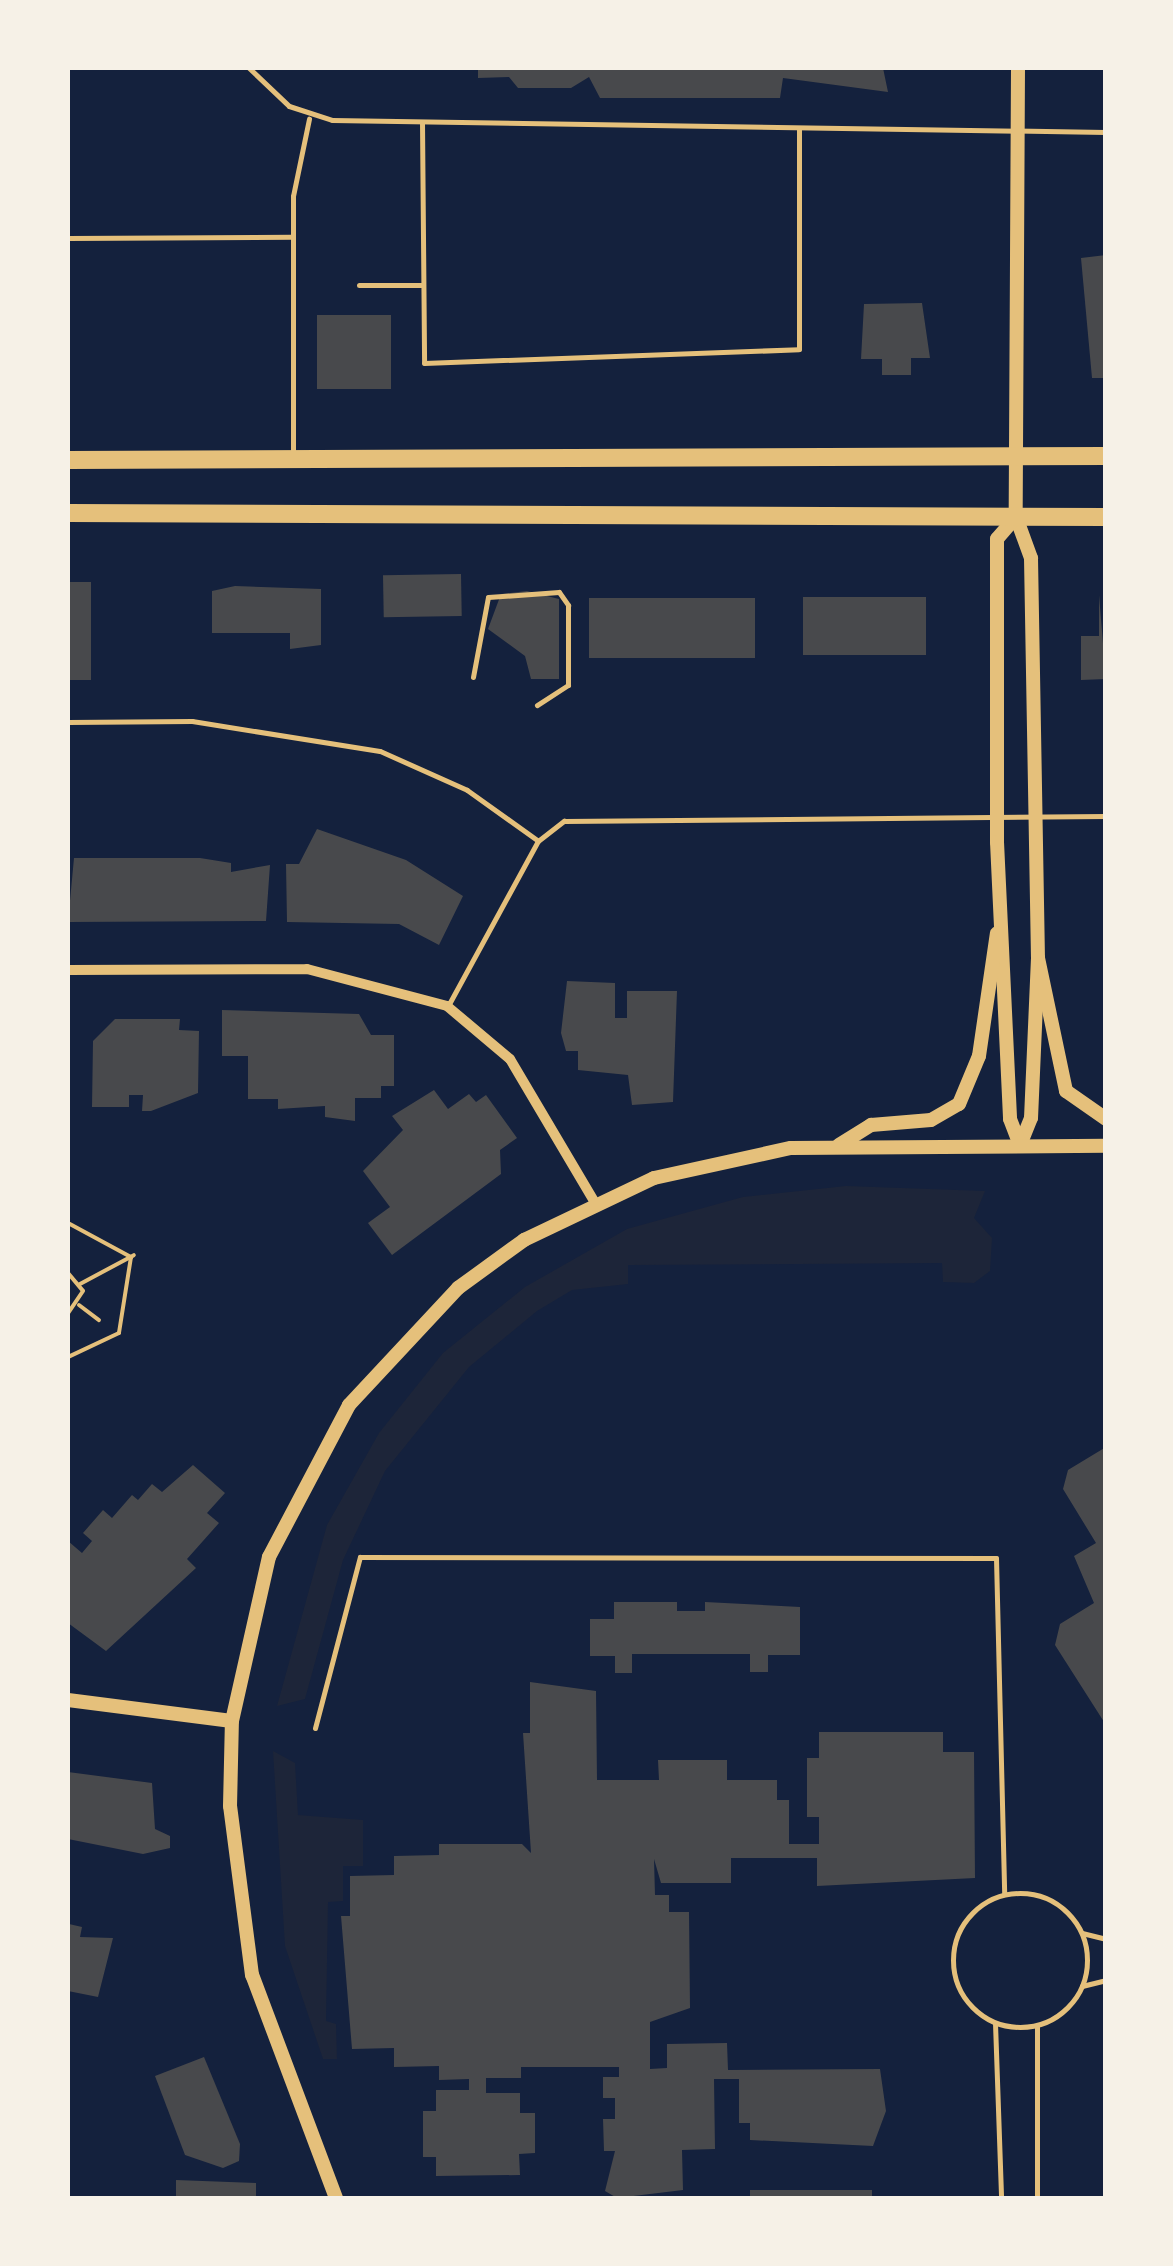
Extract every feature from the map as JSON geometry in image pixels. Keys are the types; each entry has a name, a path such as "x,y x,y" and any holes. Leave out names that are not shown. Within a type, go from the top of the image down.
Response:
{"main road":[{"path":"68,460 1106,456"},
{"path":"68,513 1106,517"}],"street":[{"path":"1018,68 1016,517 1032,558 1032,816 1038,958 1031,1118 1020,1145"},
{"path":"838,1145 870,1125 932,1120 959,1104 980,1056 997,929 997,539 1016,517"},
{"path":"997,929 1008,963 1010,1119 1020,1145"},
{"path":"1038,958 1066,1091 1106,1119"},
{"path":"68,970 308,969 447,1006 510,1059 594,1201"},
{"path":"336,2198 252,1976 234,1876 232,1721 269,1558 349,1405 458,1288 594,1201 695,1166 838,1145 1106,1146"},
{"path":"68,1700 232,1721"}],"lane":[{"path":"249,68 309,118 1106,132"},
{"path":"293,460 292,237 309,118"},
{"path":"422,122 424,364 799,350 800,128"},
{"path":"68,238 292,237"},
{"path":"358,285 423,285"},
{"path":"473,677 488,597 560,592 568,605 568,684 537,705"},
{"path":"68,722 192,721 380,751 466,790 538,841"},
{"path":"447,1006 538,841 547,829 586,817 1106,816"},
{"path":"315,1728 360,1557 996,1558 1004,1894"},
{"path":"1082,1933 1082,1986 1064,2011 1037,2025 995,2023 956,1984 954,1946 972,1913 1004,1894 1050,1900 1082,1933 1106,1939"},
{"path":"1082,1986 1106,1980"},
{"path":"995,2023 1001,2198"},
{"path":"1037,2025 1037,2198"}],"path":[{"path":"68,1224 132,1256"},
{"path":"80,1284 132,1256"},
{"path":"68,1356 120,1332 132,1256"},
{"path":"68,1273 80,1284"},
{"path":"79,1305 80,1284"},
{"path":"68,1313 79,1305"},
{"path":"79,1305 99,1320"}],"shaded area":[{"path":"846,1186 985,1191 974,1218 992,1238 990,1271 974,1283 943,1282 942,1263 628,1265 628,1284 572,1290 537,1311 469,1367 385,1471 343,1560 305,1699 277,1706 327,1525 379,1433 443,1353 525,1287 627,1229 743,1197"},
{"path":"273,1751 295,1763 298,1815 363,1820 363,1866 343,1866 343,1901 328,1902 326,2021 336,2024 337,2059 323,2059 285,1946"}],"building":[{"path":"478,68 883,68 888,92 783,78 780,98 600,98 589,77 571,88 518,88 509,77 478,78"},
{"path":"1106,255 1106,378 1092,378 1081,258"},
{"path":"922,303 930,358 911,358 911,375 882,375 882,359 861,359 864,304"},
{"path":"317,315 391,315 391,389 317,389"},
{"path":"461,574 462,616 384,617 383,575"},
{"path":"68,582 91,582 91,680 68,680"},
{"path":"235,586 321,589 321,645 290,649 290,633 212,633 212,591"},
{"path":"527,591 559,599 559,679 531,679 525,656 488,629 501,594"},
{"path":"1099,595 1106,679 1081,680 1081,636 1099,636"},
{"path":"803,597 926,597 926,655 803,655"},
{"path":"589,598 755,598 755,658 589,658"},
{"path":"317,829 406,860 463,896 439,945 399,924 287,922 286,864 299,864"},
{"path":"74,858 200,858 231,863 231,872 270,865 266,921 68,922"},
{"path":"567,981 615,983 615,1018 627,1018 627,991 677,991 673,1102 632,1105 628,1075 578,1070 578,1051 566,1051 561,1033"},
{"path":"222,1010 359,1014 371,1035 394,1035 394,1086 381,1086 381,1098 355,1098 355,1121 325,1117 325,1106 278,1109 278,1099 248,1099 248,1056 222,1056"},
{"path":"115,1019 180,1019 179,1030 199,1031 198,1093 151,1111 142,1111 143,1095 129,1095 129,1107 92,1107 93,1041"},
{"path":"434,1090 448,1109 469,1094 476,1102 486,1095 517,1138 500,1150 501,1174 392,1255 368,1223 390,1207 363,1171 403,1130 392,1116"},
{"path":"1106,1447 1106,1725 1055,1645 1060,1624 1094,1603 1074,1556 1096,1543 1063,1489 1068,1470"},
{"path":"193,1465 225,1493 207,1513 219,1523 187,1559 196,1568 106,1651 68,1623 68,1541 82,1553 92,1541 83,1533 103,1510 112,1518 132,1495 138,1500 152,1484 162,1492"},
{"path":"614,1602 677,1602 677,1611 705,1611 705,1602 800,1607 800,1655 768,1655 768,1672 750,1672 750,1654 632,1654 632,1673 615,1673 615,1656 590,1656 590,1619 614,1619"},
{"path":"530,1682 596,1691 597,1780 659,1780 658,1760 727,1760 727,1780 777,1780 777,1800 789,1800 789,1844 819,1844 819,1817 807,1817 807,1758 819,1758 819,1732 943,1732 943,1752 974,1752 975,1878 817,1886 817,1858 731,1858 731,1883 661,1883 654,1859 655,1895 669,1895 669,1912 689,1912 690,2008 650,2022 650,2069 667,2068 667,2044 727,2043 728,2070 880,2069 886,2111 873,2146 750,2140 750,2123 739,2123 739,2079 714,2079 715,2149 682,2150 683,2190 617,2198 605,2191 615,2151 604,2151 603,2119 615,2119 615,2098 603,2098 603,2077 619,2077 619,2067 521,2067 521,2078 486,2078 486,2093 520,2093 520,2113 535,2113 535,2153 519,2154 520,2175 436,2176 436,2157 423,2157 423,2111 436,2111 436,2090 469,2090 469,2079 439,2080 439,2066 394,2067 394,2048 352,2049 341,1916 350,1916 350,1876 394,1875 394,1856 439,1855 439,1844 522,1844 531,1853 523,1733 530,1733"},
{"path":"68,1772 152,1783 155,1829 170,1836 170,1848 143,1854 68,1839"},
{"path":"69,1924 82,1927 80,1937 113,1938 98,1997 68,1991"},
{"path":"204,2057 240,2144 239,2161 223,2168 185,2155 155,2076"},
{"path":"176,2180 256,2183 256,2198 176,2198"},
{"path":"750,2190 872,2190 872,2198 750,2198"}]}
